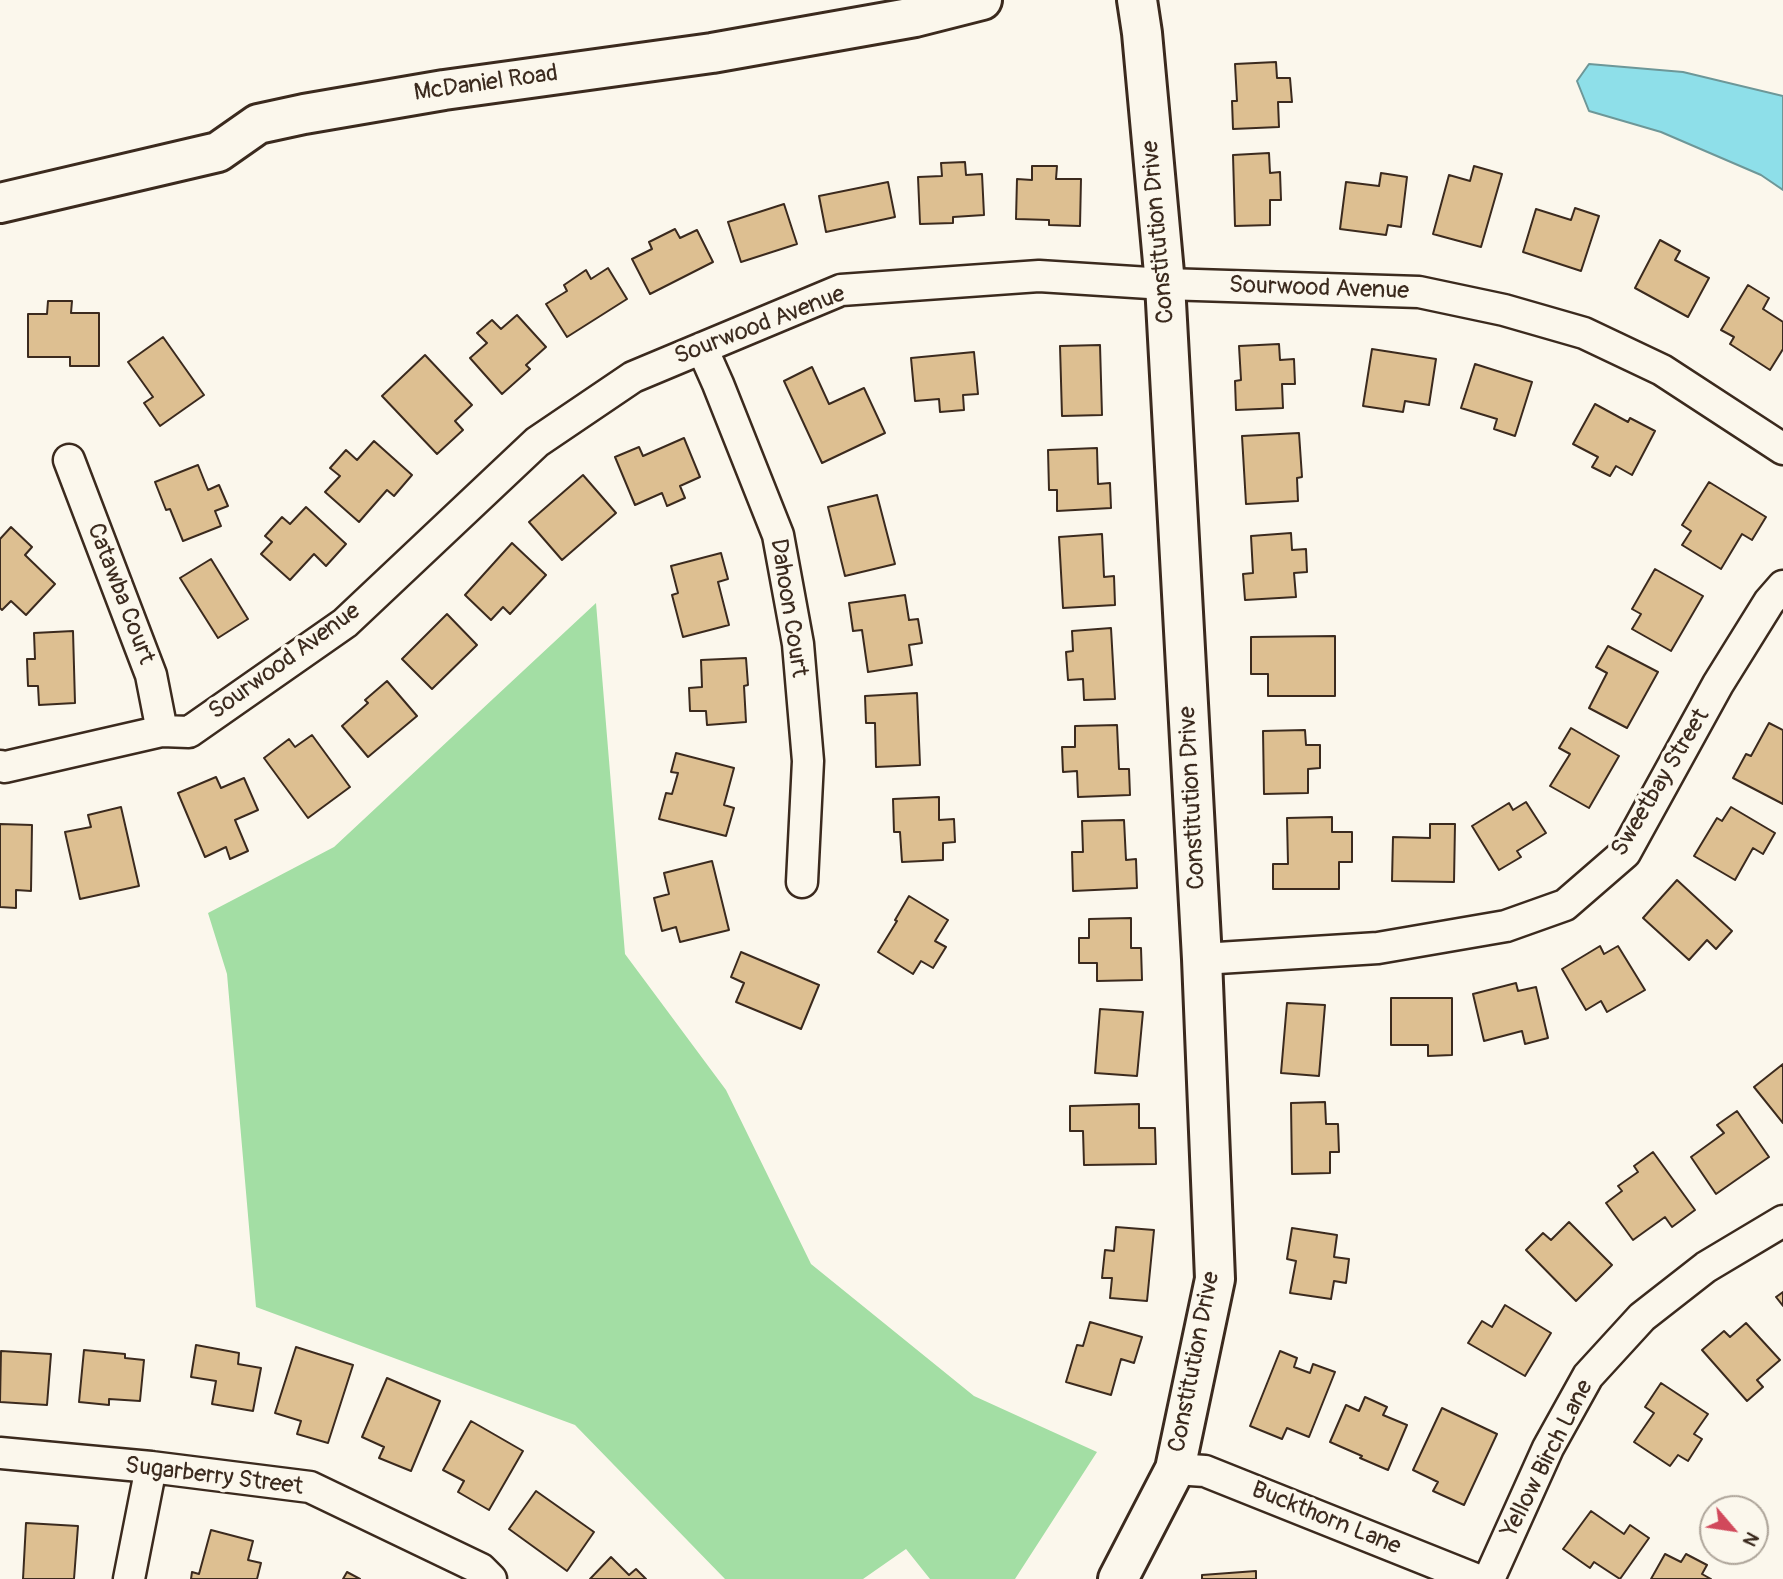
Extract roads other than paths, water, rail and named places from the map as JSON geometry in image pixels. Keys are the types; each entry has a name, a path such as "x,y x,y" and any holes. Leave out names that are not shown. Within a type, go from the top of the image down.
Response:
{"street":[{"name":"McDaniel Road","path":"0,203 218,152 258,124 304,114 373,101 712,53 915,17 982,0"},
{"name":"Constitution Drive","path":"1118,1579 1175,1469 1215,1279 1202,958 1165,284 1137,0"},
{"name":"Sourwood Avenue","path":"0,766 162,731 189,732 345,623 537,442 633,377 841,290 1039,276 1165,284 1419,292 1504,310 1584,333 1662,370 1783,449"},
{"name":"Dahoon Court","path":"702,348 778,536 797,644 808,761 803,882"},
{"name":"Catawba Court","path":"69,460 151,675 162,731"},
{"name":"Sweetbay Street","path":"1202,958 1378,948 1506,926 1565,905 1625,853 1718,684 1769,602 1783,586"},
{"name":"Yellow Birch Lane","path":"1489,1579 1548,1448 1588,1376 1642,1317 1663,1300 1706,1267 1783,1221"},
{"name":"Sugarberry Street","path":"0,1453 151,1467 310,1487 481,1569 491,1579"},
{"path":"129,1579 151,1467"},
{"name":"Buckthorn Lane","path":"1175,1469 1205,1471 1475,1579"}],"water":[{"path":"1589,64 1683,72 1783,96 1783,190 1761,175 1661,132 1589,111 1577,81"}]}
